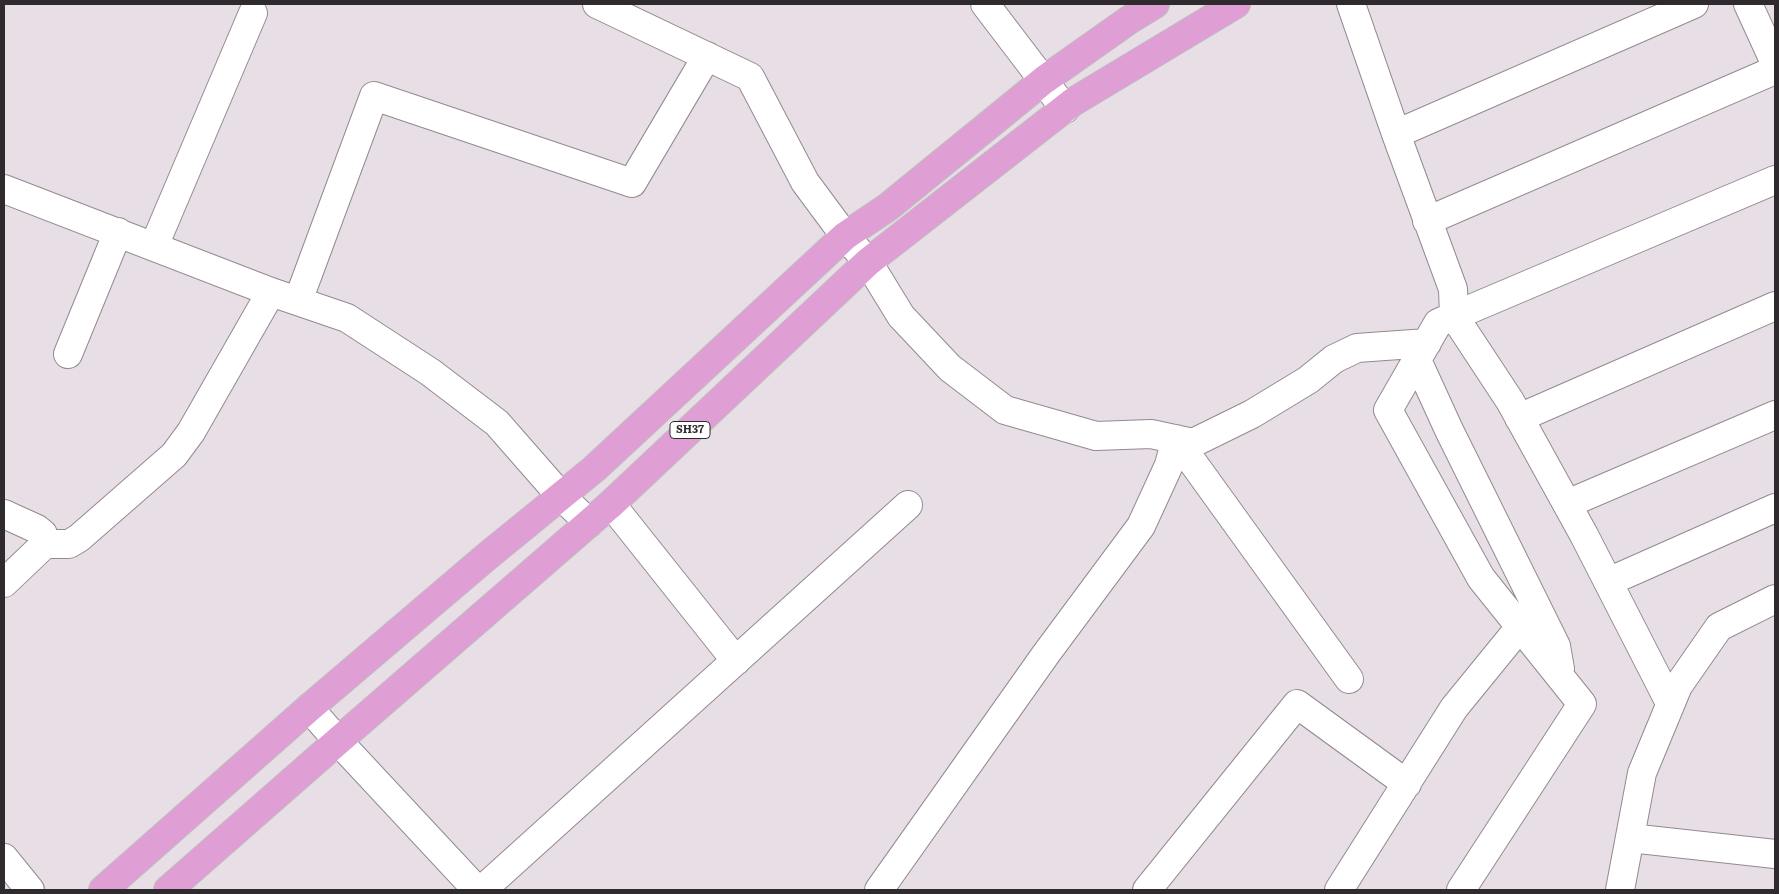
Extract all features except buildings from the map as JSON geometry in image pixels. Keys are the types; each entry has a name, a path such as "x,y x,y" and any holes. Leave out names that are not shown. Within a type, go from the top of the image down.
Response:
{"main road":[{"name":"SH37","path":"103,890 310,708 560,495 594,469 845,236 888,207 1044,80 1155,4"},
{"name":"SH37","path":"168,890 611,504 868,262 1088,92 1236,4"}],"street":[{"path":"597,4 750,78 805,182 845,236 868,262 901,316 950,368 1005,410 1096,436 1151,434 1194,443 1252,414 1308,380 1334,359 1358,348 1422,352"},
{"path":"985,4 1065,109"},
{"path":"1351,4 1427,221 1453,289 1454,316 1510,401 1567,504 1670,703"},
{"path":"1396,134 1694,4"},
{"path":"1748,4 1775,63"},
{"path":"154,246 253,13"},
{"path":"298,301 374,96 632,183 706,56"},
{"path":"1427,221 1775,70"},
{"path":"1461,890 1582,704 1480,578 1388,410 1438,323 1775,180"},
{"path":"4,188 271,292 347,318 430,372 497,423 560,495 589,523"},
{"path":"68,354 118,232"},
{"path":"4,583 46,544 69,544 79,538 174,455 191,432 271,292"},
{"path":"1519,418 1775,306"},
{"path":"1422,352 1449,430 1556,646 1560,678"},
{"path":"1567,504 1775,415"},
{"path":"1176,439 1349,679"},
{"path":"879,890 1046,654 1141,526 1169,465 1176,439"},
{"path":"611,504 736,661"},
{"path":"482,890 908,505"},
{"path":"1608,582 1775,508"},
{"path":"4,514 37,529 43,534 46,544"},
{"path":"1620,890 1642,773 1678,686 1719,627 1775,599"},
{"path":"1339,890 1454,708 1520,627"},
{"path":"1147,890 1297,704 1407,784"},
{"path":"310,708 338,741 477,890"},
{"path":"1630,838 1775,854"},
{"path":"4,858 30,890"}]}
